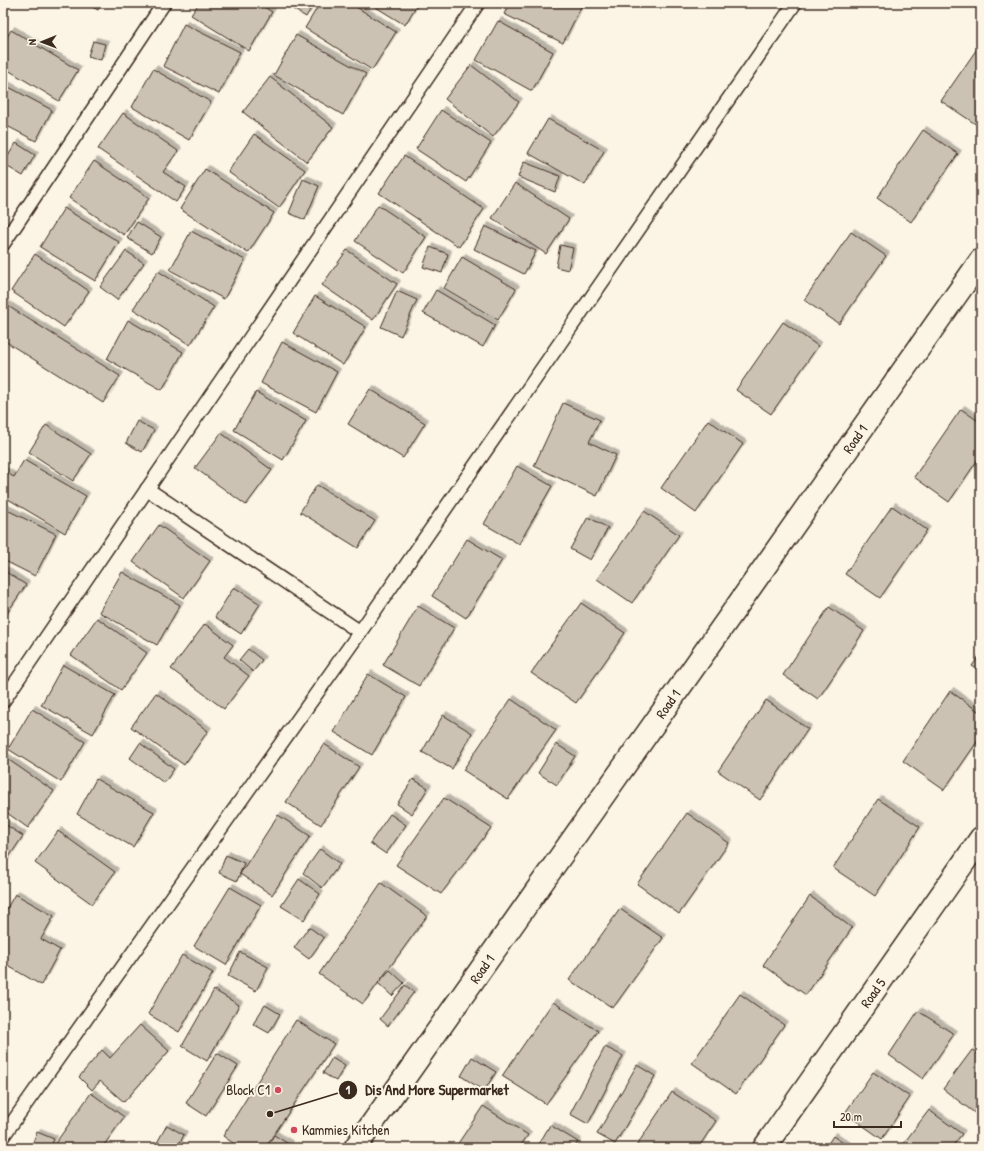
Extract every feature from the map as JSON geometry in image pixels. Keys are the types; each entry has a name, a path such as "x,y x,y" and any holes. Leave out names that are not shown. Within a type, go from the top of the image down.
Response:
{"street":[{"name":"Road 1","path":"355,1148 981,260"},
{"name":"Road 5","path":"764,1148 981,838"}],"lane":[{"path":"3,244 164,3"},
{"path":"3,701 478,3"},
{"path":"3,1136 360,632 796,3"},
{"path":"147,489 360,632"}],"building":[{"path":"85,3 102,3 98,10"},
{"path":"199,3 258,3 272,12 249,51 191,15"},
{"path":"290,3 314,3 306,17 288,6"},
{"path":"320,3 350,3 396,32 372,70 305,28"},
{"path":"369,3 418,3 405,25"},
{"path":"510,3 583,3 563,43 504,14"},
{"path":"498,21 553,52 532,91 476,60"},
{"path":"184,24 240,52 219,94 163,66"},
{"path":"11,30 78,70 59,101 3,67 3,44"},
{"path":"296,35 366,74 343,115 274,75"},
{"path":"93,41 105,44 101,60 88,56"},
{"path":"981,43 981,119 977,125 941,101"},
{"path":"471,65 519,102 493,137 445,99"},
{"path":"153,69 211,102 189,140 132,107"},
{"path":"270,77 333,127 307,162 243,112"},
{"path":"3,84 52,110 36,141 3,124"},
{"path":"441,110 491,143 466,182 416,149"},
{"path":"123,113 178,151 163,172 186,187 176,202 98,149"},
{"path":"548,119 604,151 585,185 528,153"},
{"path":"923,130 958,154 911,222 877,198"},
{"path":"254,134 305,170 279,208 228,172"},
{"path":"16,143 35,155 23,176 3,164"},
{"path":"404,156 484,209 459,247 379,193"},
{"path":"94,161 149,198 124,235 69,198"},
{"path":"524,162 560,176 555,192 518,177"},
{"path":"205,169 274,213 248,253 180,209"},
{"path":"303,179 319,186 305,220 289,213"},
{"path":"515,183 569,219 546,254 492,218"},
{"path":"378,205 426,237 403,273 355,241"},
{"path":"64,208 119,242 95,281 40,247"},
{"path":"137,222 161,237 152,253 127,238"},
{"path":"485,226 536,251 524,274 474,249"},
{"path":"191,231 245,260 224,299 170,270"},
{"path":"851,232 886,256 839,324 804,300"},
{"path":"560,245 573,248 568,270 556,267"},
{"path":"430,247 448,254 442,273 423,267"},
{"path":"347,250 397,284 373,320 322,285"},
{"path":"126,251 144,263 117,300 100,287"},
{"path":"35,254 89,291 64,327 11,291"},
{"path":"462,257 516,289 498,320 444,288"},
{"path":"158,271 214,307 190,345 133,309"},
{"path":"436,290 495,325 483,347 423,313"},
{"path":"397,291 417,300 401,336 381,327"},
{"path":"315,296 366,327 343,365 293,333"},
{"path":"3,303 120,376 103,403 3,340"},
{"path":"128,320 183,352 162,390 107,359"},
{"path":"783,322 818,346 771,414 736,390"},
{"path":"282,342 337,372 316,412 261,383"},
{"path":"370,389 425,423 403,458 348,424"},
{"path":"256,392 306,421 283,460 234,430"},
{"path":"563,403 600,420 589,442 616,455 597,496 534,466"},
{"path":"961,409 981,423 981,455 949,502 914,477"},
{"path":"708,420 743,444 696,513 661,488"},
{"path":"137,421 154,430 142,452 126,443"},
{"path":"46,425 91,454 73,481 29,452"},
{"path":"221,433 272,470 246,505 195,468"},
{"path":"24,460 86,496 65,533 3,496 3,471 14,477"},
{"path":"517,466 552,486 519,544 484,524"},
{"path":"317,485 375,521 358,548 300,512"},
{"path":"892,506 927,530 880,598 845,574"},
{"path":"3,508 56,534 35,576 3,560"},
{"path":"644,511 679,535 632,603 597,579"},
{"path":"588,517 608,528 590,560 570,549"},
{"path":"159,525 210,561 184,598 133,562"},
{"path":"467,539 502,560 466,618 432,596"},
{"path":"3,570 26,585 3,619"},
{"path":"122,572 180,605 157,645 99,612"},
{"path":"234,587 260,604 241,634 215,617"},
{"path":"581,603 625,633 576,703 531,673"},
{"path":"418,606 454,628 419,686 383,665"},
{"path":"829,607 864,631 818,699 783,675"},
{"path":"97,618 147,653 121,690 71,655"},
{"path":"205,624 233,645 224,657 249,676 224,709 171,669"},
{"path":"248,649 262,660 253,672 239,660"},
{"path":"981,653 981,672 972,666"},
{"path":"63,665 115,695 93,734 41,705"},
{"path":"368,674 406,697 372,755 334,732"},
{"path":"950,691 981,713 981,736 944,790 903,761"},
{"path":"156,693 208,731 184,765 131,727"},
{"path":"511,699 556,730 508,799 463,770"},
{"path":"766,700 808,729 760,800 718,771"},
{"path":"32,709 85,742 61,782 8,749"},
{"path":"443,715 472,733 452,769 422,752"},
{"path":"140,743 174,769 164,783 130,758"},
{"path":"324,744 359,767 321,825 286,802"},
{"path":"556,744 575,756 557,785 538,773"},
{"path":"3,756 54,791 28,828 3,810"},
{"path":"96,779 154,812 133,847 77,814"},
{"path":"413,779 428,788 412,814 397,804"},
{"path":"444,798 491,828 441,894 396,865"},
{"path":"878,799 920,827 875,896 833,868"},
{"path":"687,813 729,843 679,914 637,884"},
{"path":"390,814 406,825 386,854 370,843"},
{"path":"278,815 310,836 272,895 240,874"},
{"path":"3,823 23,836 3,866"},
{"path":"58,831 115,872 92,904 35,863"},
{"path":"320,849 340,864 322,888 303,873"},
{"path":"226,855 244,863 237,881 219,873"},
{"path":"299,879 320,894 304,920 281,906"},
{"path":"381,883 427,916 363,1004 319,974"},
{"path":"230,887 261,905 226,965 194,946"},
{"path":"15,894 54,916 41,939 60,950 41,985 3,963 3,915"},
{"path":"810,896 852,928 806,995 763,965"},
{"path":"620,909 663,938 613,1008 569,980"},
{"path":"309,927 324,938 309,959 294,948"},
{"path":"240,952 268,967 256,991 228,976"},
{"path":"182,955 213,973 179,1032 148,1014"},
{"path":"390,970 404,983 392,996 378,983"},
{"path":"405,985 414,992 388,1026 380,1019"},
{"path":"214,990 239,1005 207,1061 182,1046"},
{"path":"740,994 784,1025 736,1094 692,1063"},
{"path":"553,1002 598,1031 546,1104 502,1076"},
{"path":"265,1005 280,1014 269,1033 253,1024"},
{"path":"918,1011 954,1034 923,1079 889,1055"},
{"name":"Block C1","path":"296,1020 334,1044 265,1148 240,1148 223,1136"},
{"path":"140,1025 169,1051 124,1102 100,1081 92,1090 79,1077 102,1050 110,1058"},
{"path":"605,1047 623,1056 588,1124 570,1114"},
{"path":"972,1050 981,1056 981,1107 976,1114 943,1089"},
{"path":"217,1053 238,1066 206,1116 186,1103"},
{"path":"472,1057 496,1072 484,1091 461,1076"},
{"path":"332,1058 345,1066 336,1081 323,1073"},
{"path":"637,1065 655,1076 615,1144 597,1134"},
{"path":"873,1072 910,1097 882,1139 845,1113"},
{"path":"672,1092 716,1121 698,1148 635,1148"},
{"path":"91,1093 124,1117 102,1148 52,1148"},
{"path":"483,1106 528,1135 519,1148 455,1148"},
{"path":"929,1110 962,1134 951,1148 900,1148"},
{"path":"167,1125 184,1135 177,1148 154,1148"},
{"path":"550,1125 578,1142 574,1148 546,1148 539,1144"},
{"path":"37,1132 54,1139 50,1148 31,1147"},
{"path":"274,1135 290,1145 288,1148 266,1148"},
{"path":"833,1136 850,1148 825,1148"}],"place":[{"name":"Block C1","path":"278,1090"},
{"name":"Dis And More Supermarket","path":"270,1114"},
{"name":"Kammies Kitchen","path":"294,1130"}]}
